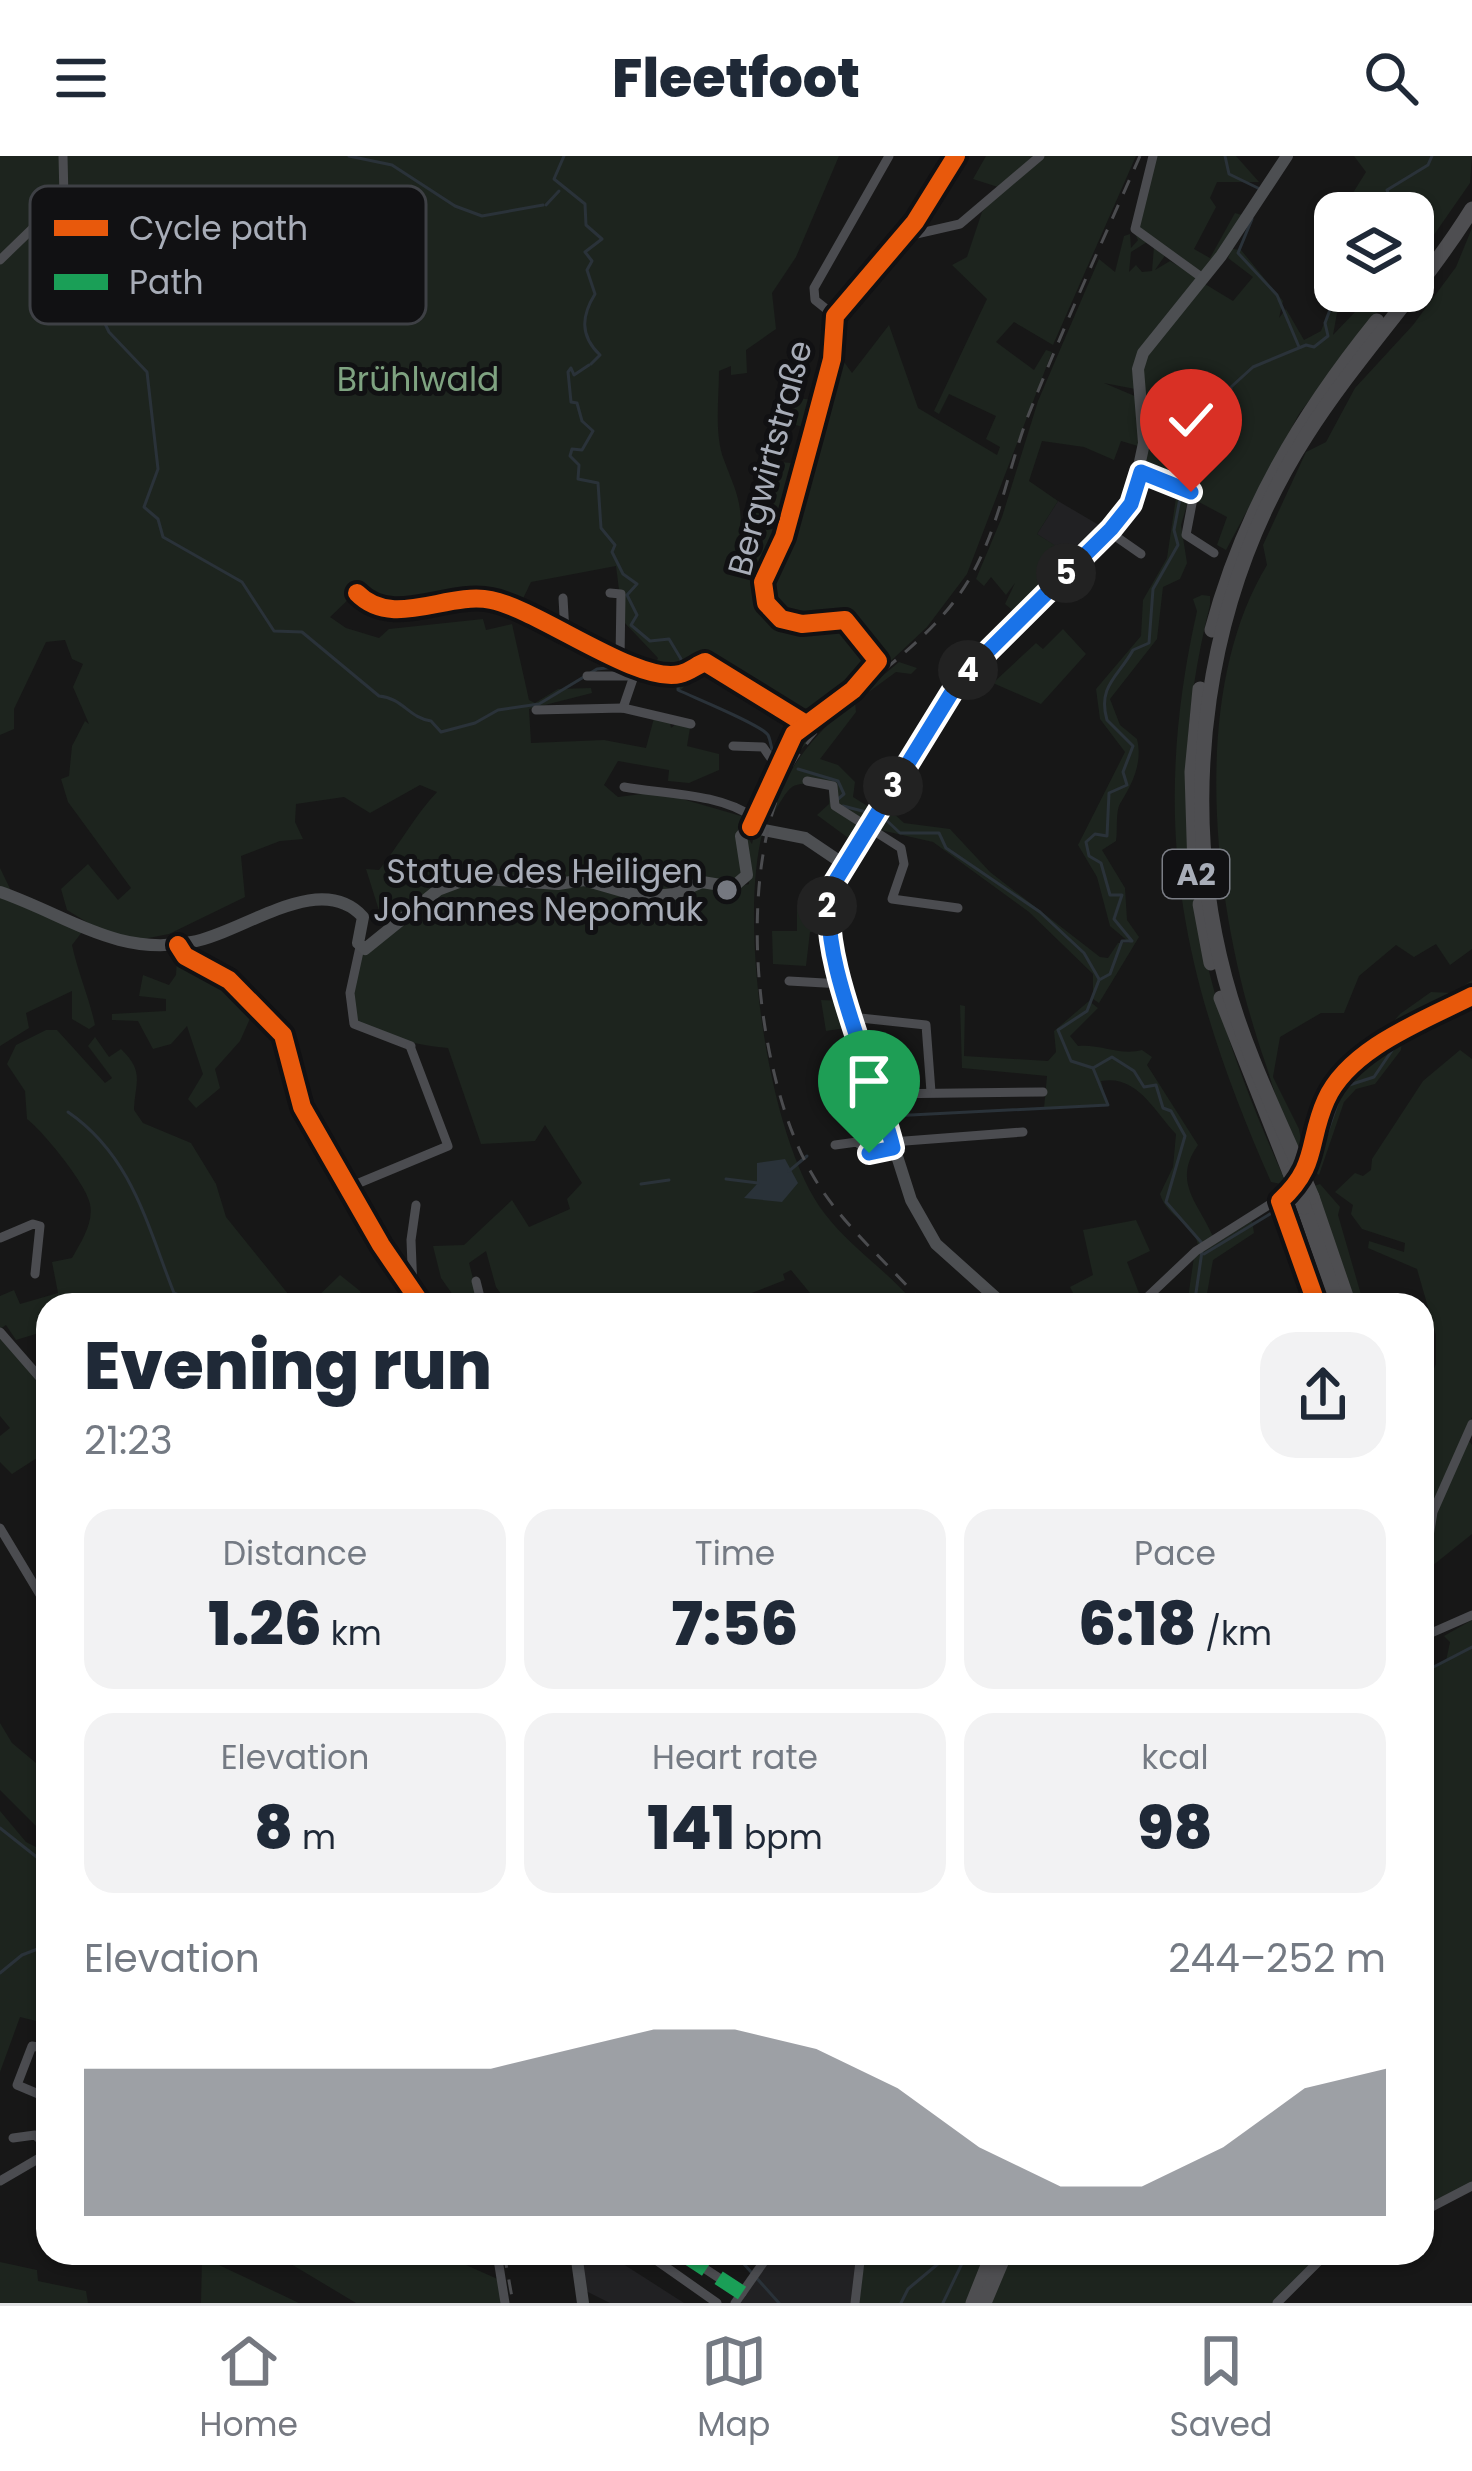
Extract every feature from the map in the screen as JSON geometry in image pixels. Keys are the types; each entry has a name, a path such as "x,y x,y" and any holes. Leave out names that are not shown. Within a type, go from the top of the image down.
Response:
{"highway":[{"path":"1434,246 1472,191"},
{"name":"A2","path":"1240,557 1314,424 1472,209"},
{"name":"A2","path":"1344,1293 1226,980 1205,867 1206,721 1240,557 1296,431 1385,312"},
{"name":"A2","path":"1308,1202 1335,1293"},
{"path":"973,2303 988,2265"},
{"path":"984,2303 1000,2265"}],"main road":[{"path":"990,1293 934,1246 910,1200 880,1094 851,1018 827,905 879,808 969,669 1131,504 1141,472 1145,418 1138,369 1143,353 1204,279 1287,156"},
{"path":"0,892 59,912 126,946 178,945 235,930 316,898 350,904 363,917 360,947 370,947 438,890 470,878 558,884 584,880 644,897 674,894 702,882 734,887 747,875 741,840 752,823 800,836 845,865"},
{"path":"578,2265 583,2303"}],"street":[{"path":"63,156 64,186"},
{"name":"Bergwirtstraße","path":"835,316 815,300 814,288 889,156"},
{"name":"Bergwirtstraße","path":"752,823 781,752 804,723 853,690 878,661 845,620 791,624 773,613 763,593 823,394 835,316 903,237 956,156"},
{"path":"903,237 960,224 1040,156"},
{"path":"1154,156 1135,229 1204,279"},
{"path":"0,260 30,231"},
{"path":"1141,472 1195,496 1186,535 1214,553"},
{"path":"1108,532 1141,554"},
{"path":"610,592 621,594 624,604 620,658"},
{"path":"357,593 389,610 490,599 620,658 677,676 705,662 804,723"},
{"path":"563,598 565,633"},
{"path":"623,708 638,664"},
{"path":"587,676 634,676"},
{"path":"536,710 623,708 691,724"},
{"path":"733,746 763,747 775,764"},
{"path":"807,781 832,786 835,806 904,855 892,899 958,908"},
{"path":"624,787 662,789 736,808 752,823"},
{"path":"178,945 185,956 229,980 283,1034 294,1088 347,1189 415,1293"},
{"path":"347,1189 443,1150 448,1142 413,1047 354,1024 350,993 360,947"},
{"path":"789,981 842,984"},
{"path":"1152,1293 1203,1247 1280,1201 1297,1175 1334,1086 1397,1036 1472,996"},
{"path":"851,1018 926,1024 931,1092"},
{"path":"880,1094 1043,1092"},
{"path":"835,1145 857,1142 869,1153 893,1145 1023,1132"},
{"path":"413,1290 410,1240 416,1205"},
{"path":"0,1238 33,1224 40,1226 35,1274"},
{"path":"476,1281 479,1293"},
{"path":"0,1332 36,1373"},
{"path":"1434,1508 1472,1424"},
{"path":"0,1528 36,1588"},
{"path":"1434,1632 1472,1615"},
{"path":"36,2047 32,2046 17,2087 36,2094"},
{"path":"13,2138 36,2136"},
{"path":"0,2181 36,2158"},
{"path":"1434,2206 1472,2186"},
{"path":"498,2265 505,2303"},
{"path":"663,2265 717,2303"},
{"path":"699,2265 742,2293"},
{"path":"735,2303 762,2265"},
{"path":"855,2303 860,2265"},
{"path":"1277,2303 1315,2265"}],"shaded area":[{"path":"1058,501 1104,528 1075,559 1037,534"},
{"path":"785,1159 798,1183 782,1202 744,1198 757,1184 757,1163"},
{"path":"583,2265 625,2265 684,2303 610,2303 586,2291"},
{"path":"763,2265 860,2265 855,2303 737,2303"}],"green space":[{"name":"Brühlwald","path":"0,156 839,156 796,257 772,293 776,329 746,350 747,373 731,375 731,366 719,371 718,428 741,526 755,506 765,461 792,463 788,511 769,554 762,593 771,611 793,629 832,623 855,635 874,658 857,683 822,704 788,708 757,695 708,661 680,691 652,672 658,658 623,621 616,566 531,582 518,609 448,601 386,613 352,596 330,617 346,628 379,638 389,629 483,619 486,630 512,624 529,700 535,703 558,689 591,688 592,693 529,709 531,743 604,740 646,748 654,718 670,722 671,728 676,724 690,728 687,746 719,754 719,770 689,783 668,781 669,770 618,761 604,785 618,797 658,792 748,818 738,835 744,875 735,884 699,879 640,896 583,876 551,882 489,874 488,879 542,886 581,882 647,899 701,885 729,889 749,884 743,838 746,835 752,844 754,835 763,831 756,870 756,972 773,1084 787,1135 825,1214 905,1293 810,1293 791,1270 783,1274 785,1280 752,1293 500,1293 486,1251 469,1263 477,1293 452,1293 441,1278 433,1246 464,1245 512,1200 529,1227 570,1209 567,1199 582,1183 545,1125 535,1141 481,1144 448,1048 371,1032 351,1015 356,956 387,936 366,869 379,870 437,792 420,785 370,813 344,797 296,804 295,822 303,839 280,841 241,856 245,897 169,934 116,940 67,910 61,889 88,864 118,900 131,888 68,802 61,779 69,776 72,746 85,721 89,724 73,687 83,664 72,659 65,640 46,642 14,709 14,729 0,735"},
{"path":"986,156 1136,156 1053,345 1014,322 996,342 1034,370 1046,350 1052,352 967,574 927,627 877,674 882,656 844,613 805,621 783,616 768,583 796,524 837,360 834,348 852,373 889,325 918,408 997,455 1000,447 986,439 996,416 949,394 939,414 934,411 987,299 952,265 967,257 982,212 1001,188 973,179"},
{"path":"1157,156 1236,156 1259,182 1217,182 1210,198 1216,207 1194,249 1210,258 1235,213 1242,215 1203,273 1140,229 1139,211"},
{"path":"1354,156 1472,156 1470,183 1434,235 1434,192 1354,192 1366,172"},
{"path":"1472,228 1472,949 1450,965 1436,944 1414,957 1396,945 1359,976 1344,1013 1321,1013 1280,1037 1273,1077 1299,1129 1303,1152 1275,1095 1232,941 1217,809 1225,678 1242,619 1267,565 1263,545 1306,452 1326,442 1355,388 1423,312 1434,312 1434,297 1456,267"},
{"path":"1134,232 1147,242 1131,252 1129,272 1136,265 1142,272 1152,271 1154,246 1166,254 1155,270 1170,261 1197,277 1150,335 1135,389 1104,383 1137,397 1138,446 1121,441 1114,460 1084,447 1042,441 1029,481 1058,501 1037,534 1064,551 1067,566 1017,614 1005,604 1015,583 1006,595 991,577 984,586 976,579 1002,517 1038,401 1099,259 1115,272 1124,236 1130,234 1131,248 1138,240"},
{"path":"1232,249 1241,250 1283,301 1279,318 1286,309 1304,340 1321,331 1328,312 1337,312 1333,335 1355,312 1377,312 1299,414 1226,550 1217,545 1227,517 1197,501 1199,492 1180,483 1181,476 1169,480 1143,470 1141,380 1146,353 1205,284 1233,301 1253,277 1228,258"},
{"path":"784,397 816,400 807,428 777,420"},
{"path":"1177,491 1189,498 1181,525 1187,563 1180,579 1163,587 1157,639 1110,699 1120,725 1137,739 1139,756 1118,810 1116,841 1102,850 1125,888 1127,920 1139,937 1099,1003 1093,999 1093,974 1029,912 933,842 876,829 889,809 904,823 950,829 990,872 1100,957 1108,958 1118,943 1130,943 1110,926 1097,877 1078,845 1125,752 1100,719 1096,689 1141,636 1143,600 1167,558"},
{"path":"1210,596 1210,605 1194,682 1187,756 1194,898 1228,1036 1284,1178 1281,1184 1271,1182 1215,1039 1183,903 1176,764 1197,611 1193,599"},
{"path":"1063,629 1086,654 1041,704 993,683 1036,643 1043,649"},
{"path":"899,662 917,668 911,674 896,672 855,702 856,712 820,759 838,765 855,782 853,797 869,807 881,798 851,840 817,815 829,804 830,788 794,786 772,816 780,792 806,749 841,712"},
{"path":"856,692 793,758 763,828 758,817 791,742"},
{"path":"0,868 16,901 82,932 72,945 95,1025 89,1029 72,1019 72,991 26,1013 29,1028 0,1046"},
{"path":"797,907 824,909 827,931 810,932 806,966 773,964 772,931 797,931"},
{"path":"177,959 228,986 252,1014 240,1041 215,1069 220,1088 196,1108 188,1099 203,1074 187,1026 171,1044 153,1049 138,1021 112,1020 112,1014 166,1011 166,999 139,996 143,975 169,985 176,975"},
{"path":"1472,980 1472,993 1403,1031 1401,1050 1375,1084 1356,1089 1344,1102 1319,1175 1311,1169 1331,1093 1400,1014 1431,992 1453,993"},
{"path":"821,1000 843,1001 852,1027 826,1031"},
{"path":"1089,1001 1098,1008 1070,1036 1078,1046 1142,1050 1152,1057 1147,1065 1198,1145 1190,1159 1188,1182 1214,1239 1198,1245 1163,1202 1160,1194 1173,1167 1176,1134 1135,1089 1114,1080 1101,1081 1107,1104 1044,1108 1047,1076 962,1068 960,1005 965,1006 964,1056 1048,1061 1056,1052 1054,1031"},
{"path":"46,1030 57,1030 105,1083 112,1078 88,1046 95,1037 109,1057 121,1049 137,1078 134,1110 143,1123 191,1143 216,1184 226,1217 287,1293 58,1293 52,1262 72,1258 86,1232 90,1204 53,1146 27,1119 25,1091 7,1064 16,1045"},
{"path":"1460,1050 1472,1059 1472,1417 1464,1434 1472,1445 1472,1534 1434,1564 1434,1293 1424,1293 1417,1269 1368,1248 1369,1241 1404,1252 1405,1243 1362,1229 1351,1214 1353,1205 1335,1192 1355,1173 1363,1176 1371,1170 1372,1159 1423,1081"},
{"path":"1320,1184 1340,1207 1338,1215 1361,1293 1352,1293 1314,1186"},
{"path":"1136,1220 1150,1251 1127,1262 1139,1293 1073,1293 1070,1287 1093,1275 1083,1230"},
{"path":"1252,1221 1254,1233 1213,1260 1207,1293 1189,1293 1194,1257"},
{"path":"340,1275 361,1293 321,1293"},
{"path":"14,1290 20,1304 36,1299 36,1334 16,1340 6,1325 0,1329 0,1296"},
{"path":"0,1332 36,1373 36,1459 12,1474 0,1462 0,1436 10,1428 0,1416"},
{"path":"1472,1620 1472,2184 1434,2202 1434,1666 1446,1661 1450,1642 1444,1636"},
{"path":"0,1723 12,1743 36,1763 36,1826 0,1790"},
{"path":"0,1811 36,1847 36,2021 20,2017 0,2072"},
{"path":"0,2262 37,2270 38,2281 86,2291 88,2303 0,2303"},
{"path":"202,2265 219,2265 299,2303 201,2303"},
{"path":"293,2265 466,2265 502,2281 507,2303 356,2303"},
{"path":"864,2265 982,2265 966,2303 859,2303"},
{"path":"1006,2265 1312,2265 1276,2303 991,2303"}],"waterway":[{"path":"349,156 392,165 424,186"},
{"path":"564,156 554,179 585,204 586,225 602,239 585,252 592,261 587,270 595,294 585,317 586,332 600,355 591,364"},
{"path":"1225,156 1229,174 1262,190"},
{"path":"1388,192 1428,165 1432,156"},
{"path":"426,187 482,216 543,205"},
{"path":"546,205 559,191"},
{"path":"1252,219 1238,253 1277,295 1299,347"},
{"path":"1184,484 1206,425 1231,396 1231,387 1253,367 1306,345 1314,347 1328,336 1325,323 1329,312"},
{"path":"105,324 147,372 158,469 144,507 158,519 163,537 242,582 274,631 302,632 379,696 431,721 441,732 475,723 498,710 539,704 597,669 626,666"},
{"path":"589,365 574,375 571,368 568,372 571,402 577,403 582,421 593,431 582,450 572,449 570,456 579,465 578,479 598,483 601,528 615,545 612,552 623,574 637,584 627,595 637,615 631,625 650,641 669,639 681,659 678,690 763,731 774,755"},
{"path":"1181,493 1174,530 1178,545 1153,589 1149,643 1133,650 1105,698 1107,720 1133,746 1123,772 1127,785 1109,793 1107,836 1095,834 1086,842 1089,856 1101,863 1110,895 1122,895 1114,919 1132,941 1122,941 1110,974 1099,980 1087,1011 1058,1030 1071,1061 1093,1068 1112,1057 1134,1071 1144,1087 1156,1085 1163,1108 1171,1111 1185,1136 1166,1202 1201,1242"},
{"path":"664,678 678,686"},
{"path":"798,769 838,781 844,794 838,799"},
{"path":"843,806 874,814"},
{"path":"883,817 900,833 939,833 946,848 1040,912 1084,953 1099,979"},
{"path":"1412,1022 1420,1012 1472,990"},
{"path":"1311,1179 1343,1087 1374,1077 1397,1043 1396,1036"},
{"path":"891,1116 1108,1105 1093,1068"},
{"path":"68,1112 108,1149 123,1171 174,1293"},
{"path":"789,1171 807,1156"},
{"path":"726,1179 758,1183"},
{"path":"641,1184 669,1180"},
{"path":"1204,1254 1293,1200"},
{"path":"1196,1293 1202,1251"},
{"path":"1434,1667 1472,1647"},
{"path":"0,1828 36,1856"},
{"path":"0,1973 36,1950"},
{"path":"745,2265 779,2303"},
{"path":"901,2303 908,2289 937,2265"},
{"path":"943,2303 961,2265"}],"railway":[{"path":"913,1293 837,1210 812,1174 792,1131 775,1078 758,958 758,897 766,840 781,788 805,746 845,703 934,625 970,578 996,519 1028,416 1140,156"},
{"path":"506,2265 513,2303"}],"marked path":[{"path":"699,2265 742,2293"}],"cycle path":[{"path":"751,827 794,734 853,690 878,661 845,620 802,624 781,619 766,603 763,582 784,537 812,434 832,359 835,316 915,222 956,156"},
{"path":"357,593 371,604 404,609 491,600 614,658 662,674 680,674 705,662 804,723"},
{"path":"178,945 185,956 229,980 283,1035 302,1107 414,1293"},
{"path":"1313,1293 1280,1201 1307,1164 1326,1100 1352,1065 1370,1051 1472,996"}],"place":[{"name":"Statue des Heiligen Johannes Nepomuk","path":"727,890"}],"route":[{"path":"869,1153 893,1148 880,1094 842,984 827,918 833,885 960,679 1111,529 1131,504 1141,472 1191,492"}]}
